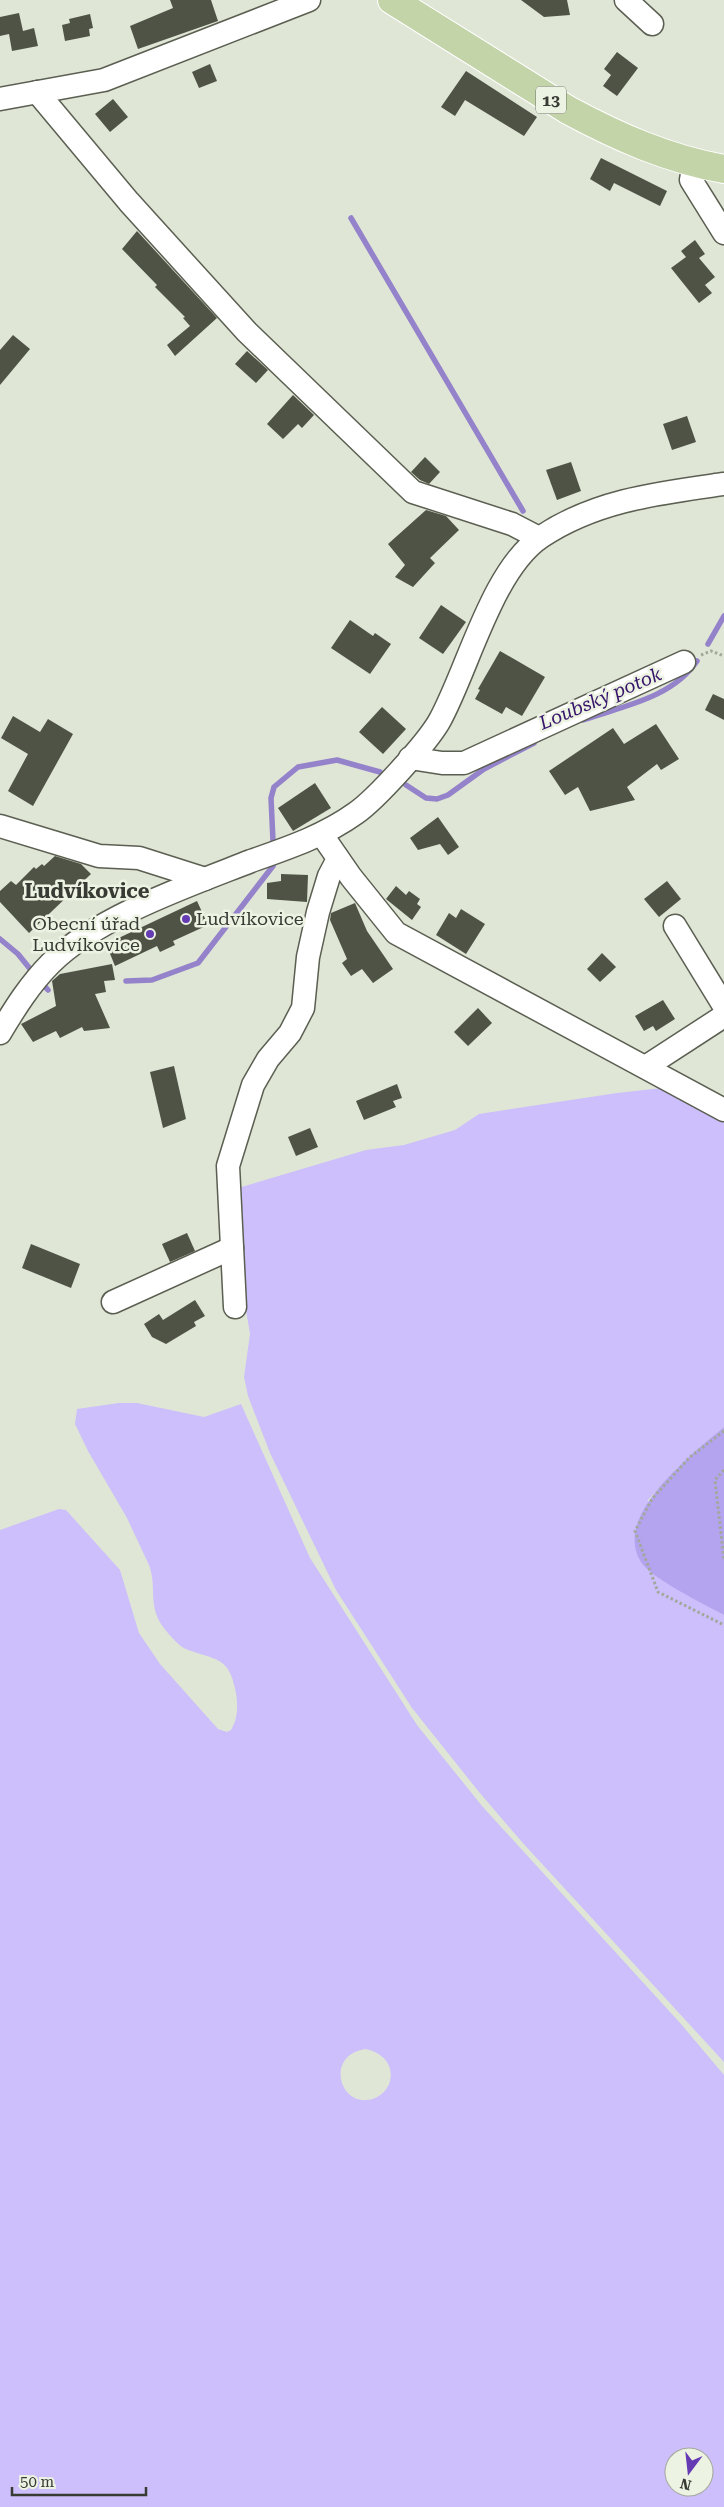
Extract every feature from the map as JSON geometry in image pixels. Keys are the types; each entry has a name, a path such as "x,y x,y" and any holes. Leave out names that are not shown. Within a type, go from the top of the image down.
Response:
{"main road":[{"name":"13","path":"392,0 568,110 625,139 694,163 724,169"}],"street":[{"path":"0,99 104,80 309,0"},
{"path":"626,0 652,24"},
{"path":"37,92 129,202 247,332 413,492 512,524 539,538"},
{"path":"694,163 691,180 724,233"},
{"path":"0,1033 38,977 82,938 116,918 205,879 322,835 358,812 410,758 439,722 505,574 539,538 581,515 620,501 724,484"},
{"path":"410,758 442,763 464,763 684,662"},
{"path":"0,826 99,856 139,858 205,879"},
{"path":"322,835 338,859 396,932 724,1110"},
{"path":"235,1308 228,1166 253,1085 268,1059 290,1033 303,1008 308,957 318,912 329,876 338,859"},
{"path":"675,926 724,1006"},
{"path":"646,1066 724,1016"},
{"path":"113,1302 232,1248"}],"path":[{"path":"724,1432 690,1457 652,1499 635,1531 658,1592 724,1625"},
{"path":"724,1470 715,1480 724,1560"}],"shaded area":[{"path":"662,1088 724,1123 724,1427 676,1469 648,1500 654,1574 724,1615 724,2062 521,1841 412,1708 336,1590 270,1453 248,1396 244,1377 250,1334 244,1298 238,1188 366,1150 404,1145 455,1130 479,1114"},
{"path":"119,1403 137,1403 204,1417 241,1404 310,1558 417,1725 482,1806 681,2024 724,2075 724,2507 0,2507 0,1530 59,1509 66,1510 120,1570 139,1633 160,1664 218,1729 227,1732 231,1730 237,1712 237,1698 233,1681 225,1666 220,1661 179,1645 161,1624 155,1608 149,1565 127,1518 88,1451 75,1424 77,1409","holes":["365,2049 371,2050 385,2059 391,2075 389,2084 382,2093 375,2098 363,2100 353,2097 346,2090 342,2081 341,2071 344,2062 352,2054"]},
{"path":"724,1427 724,1615 679,1591 647,1569 641,1562 635,1544 637,1525 646,1505 660,1487 694,1452"}],"building":[{"path":"170,0 211,0 218,21 138,49 130,26 173,8"},
{"path":"521,0 567,0 570,15 544,17"},
{"path":"19,13 23,31 34,28 38,46 12,51 9,34 0,36 0,17"},
{"path":"90,14 93,28 89,29 90,36 65,41 62,25 70,23 69,19"},
{"path":"617,52 638,68 617,96 603,86 611,75 604,69"},
{"path":"210,64 217,81 199,88 192,72"},
{"path":"466,71 537,117 524,136 465,100 455,116 441,107"},
{"path":"113,99 128,117 110,132 95,114"},
{"path":"601,158 667,191 660,206 614,183 610,191 590,179"},
{"path":"137,231 217,318 175,356 167,345 190,326 183,318 185,317 155,287 157,285 122,249"},
{"path":"695,240 705,254 699,258 715,277 705,285 712,293 699,303 671,268 686,257 681,251"},
{"path":"13,335 30,349 0,385 0,350"},
{"path":"247,351 268,370 256,383 235,364"},
{"path":"293,395 314,415 302,428 298,424 283,439 267,424"},
{"path":"687,416 696,442 672,450 663,424"},
{"path":"425,457 440,472 429,484 420,480 411,472"},
{"path":"571,462 581,491 557,500 546,470"},
{"path":"426,510 446,516 459,530 430,558 435,563 413,587 395,577 405,565 388,544"},
{"path":"441,605 466,622 443,654 419,638"},
{"path":"350,620 373,636 375,633 391,644 370,674 331,648"},
{"path":"500,651 545,677 522,716 506,707 502,714 475,699 480,690 478,689"},
{"path":"713,694 724,699 724,720 705,710"},
{"path":"382,707 406,729 383,754 359,732"},
{"path":"13,716 40,732 48,719 73,734 33,806 8,791 28,754 1,738"},
{"path":"656,724 679,759 661,770 657,764 627,787 635,800 590,811 578,787 565,795 549,771 613,728 624,744"},
{"path":"315,783 331,808 293,831 278,808"},
{"path":"438,817 459,847 448,855 440,844 418,850 410,838"},
{"path":"55,856 81,864 91,874 29,933 0,902 0,891 11,881 16,885 34,867 36,869 42,864 44,866"},
{"path":"281,874 308,875 307,902 267,899 267,883 281,881"},
{"path":"667,881 681,899 659,917 644,899"},
{"path":"396,886 406,895 409,891 420,899 417,904 421,907 412,920 386,899"},
{"path":"197,901 208,925 173,941 175,945 160,952 157,946 115,966 106,944"},
{"path":"355,903 367,931 393,969 373,983 362,969 351,976 342,963 347,959 330,920 331,913"},
{"path":"461,909 485,924 466,954 436,935 449,913 456,918"},
{"path":"602,953 616,967 600,982 587,969"},
{"path":"112,964 115,980 104,981 106,992 95,994 110,1028 84,1031 82,1027 60,1038 56,1031 33,1042 21,1024 56,1006 52,981 60,974"},
{"path":"663,1000 675,1019 656,1031 653,1026 644,1031 635,1016"},
{"path":"478,1008 492,1023 468,1046 454,1032"},
{"path":"174,1066 186,1119 163,1128 150,1072"},
{"path":"397,1084 402,1098 393,1101 396,1107 364,1120 356,1101"},
{"path":"310,1128 318,1147 296,1156 288,1137"},
{"path":"187,1233 195,1251 170,1262 162,1244"},
{"path":"31,1244 80,1264 71,1288 22,1268"},
{"path":"195,1300 205,1316 194,1322 196,1326 166,1344 152,1337 144,1324 159,1314 163,1320"}],"waterway":[{"path":"351,218 523,511"},
{"name":"Loubský potok","path":"708,644 724,616"},
{"name":"Loubský potok","path":"583,720 630,705 660,692 687,674 697,661"},
{"name":"Loubský potok","path":"406,785 426,798 437,799 448,795 484,769 534,743"},
{"name":"Loubský potok","path":"273,841 271,798 274,787 298,767 337,760 380,772"},
{"name":"Loubský potok","path":"126,981 152,980 198,963 273,866"},
{"name":"Loubský potok","path":"0,939 18,954 35,975"},
{"name":"Loubský potok","path":"41,982 48,990"}],"place":[{"name":"Ludvíkovice","path":"186,919"},
{"name":"Obecní úřad Ludvíkovice","path":"150,934"}],"district":[{"name":"Ludvíkovice","path":"87,891"}]}
